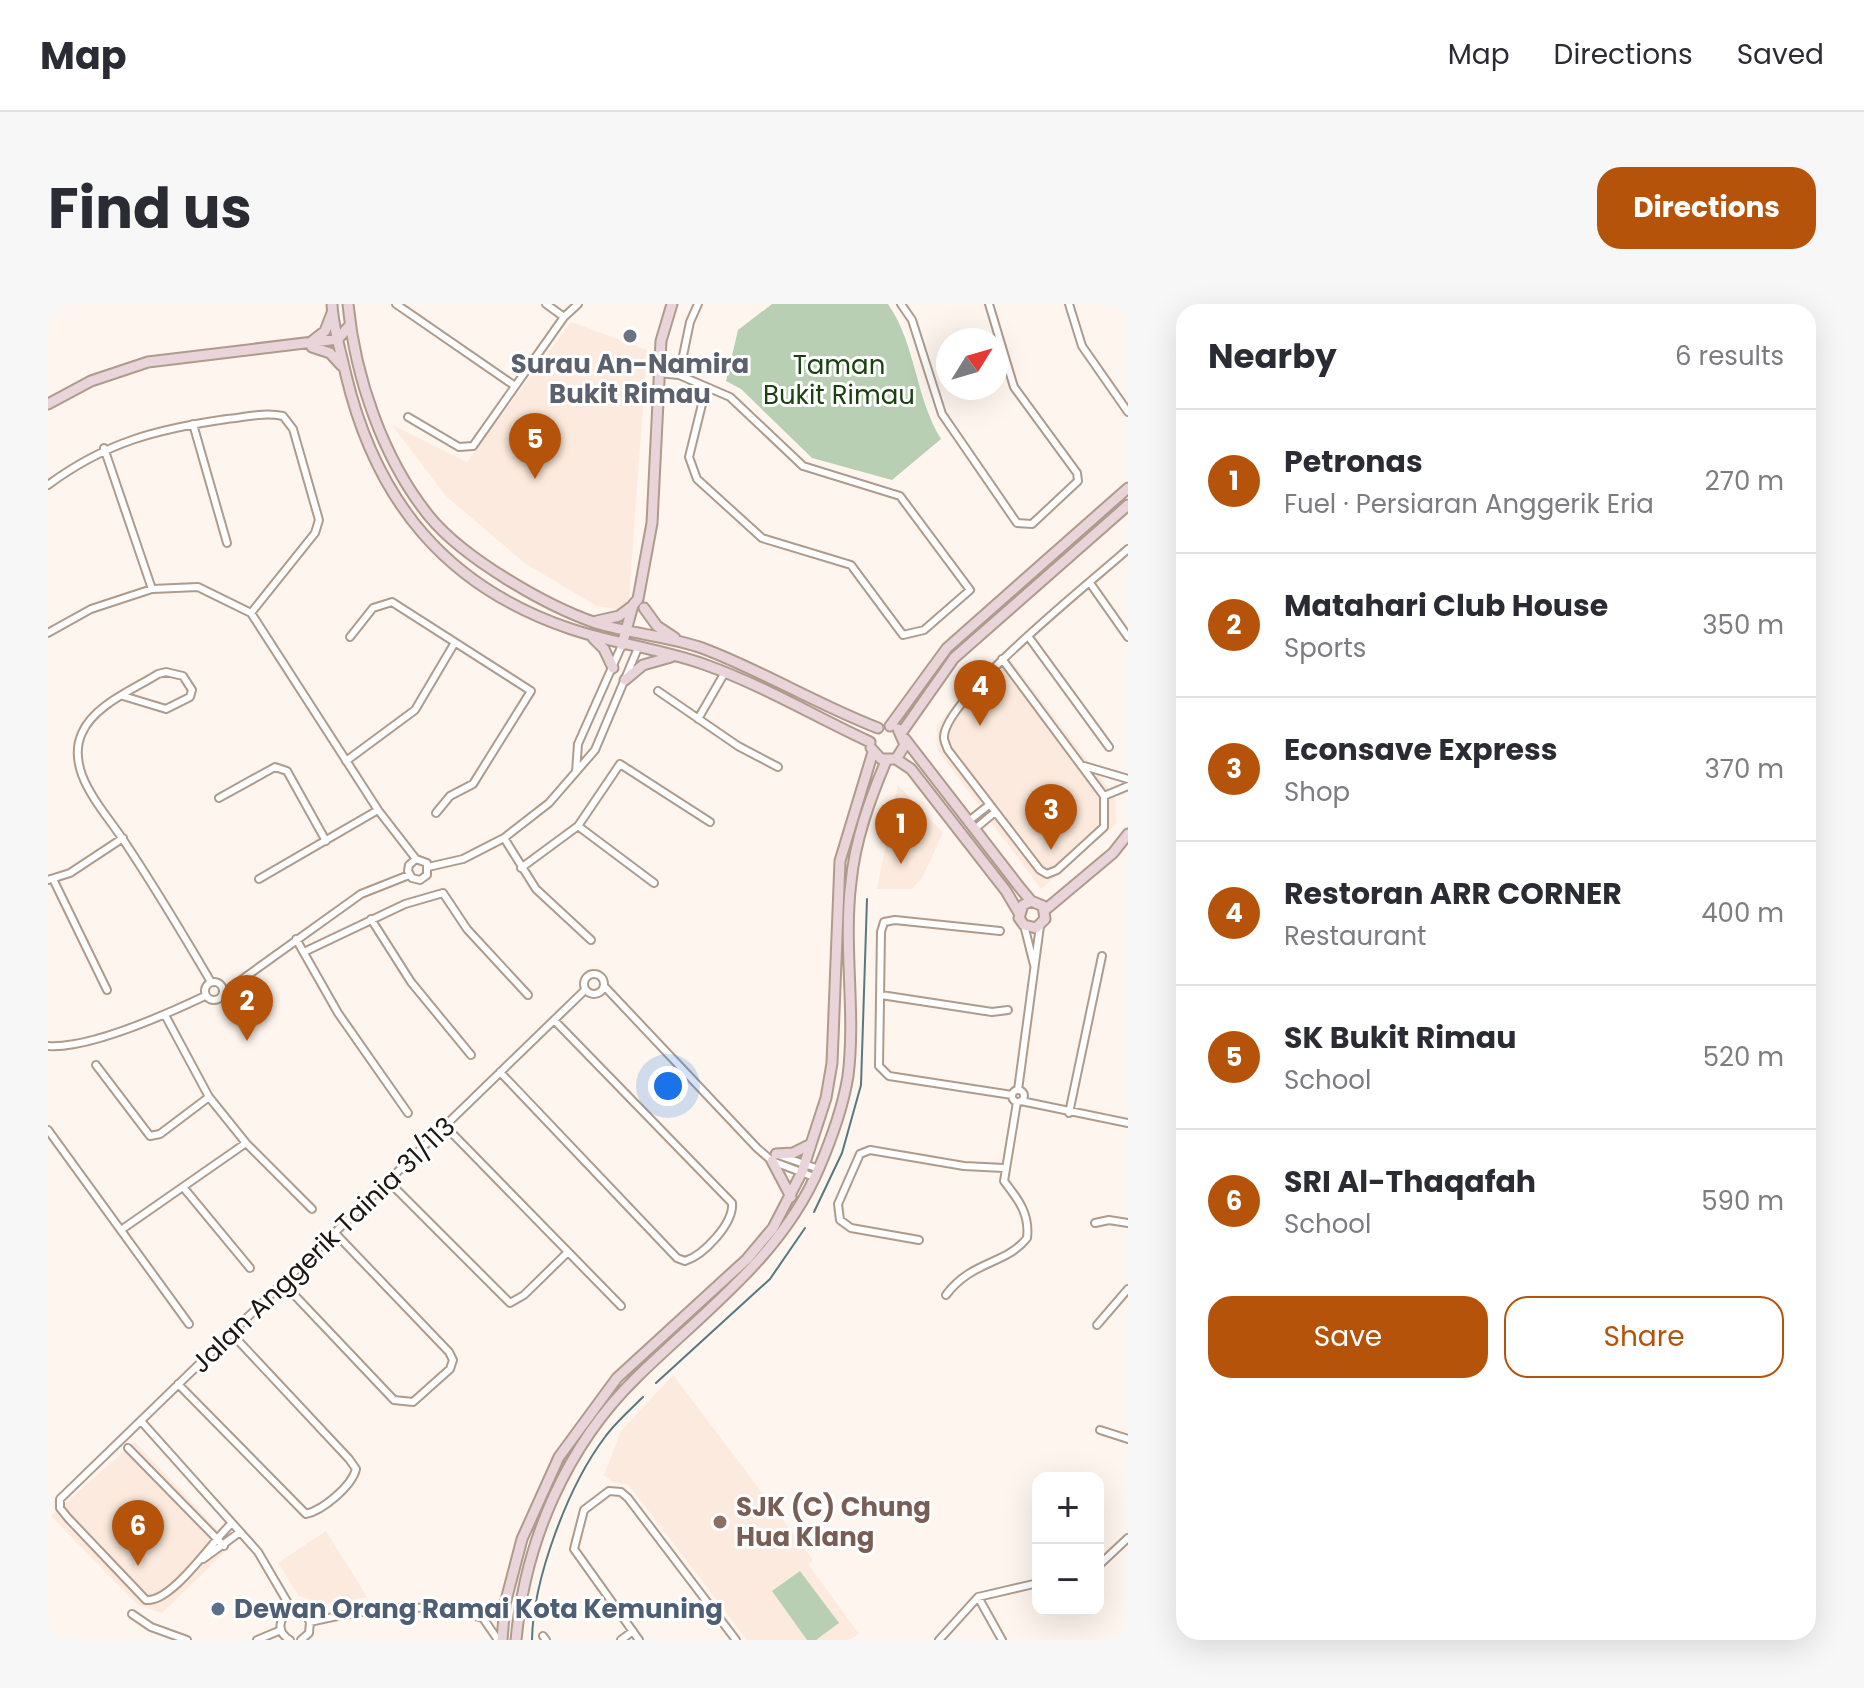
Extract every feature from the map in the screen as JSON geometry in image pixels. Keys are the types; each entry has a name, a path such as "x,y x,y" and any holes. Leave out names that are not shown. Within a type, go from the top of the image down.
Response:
{"main road":[{"path":"348,304 350,325 373,410 406,483 431,519 502,574 547,602 594,622 684,642"},
{"path":"638,648 638,604 652,523 661,341 672,304"},
{"path":"332,308 357,420 376,466 390,492 432,547 484,587 547,620 622,645 678,655 724,674 911,769 1006,891 1024,925 1040,926 1045,919 1039,904 903,736 890,726"},
{"path":"305,345 325,331 332,308"},
{"path":"48,404 91,381 148,362 338,339 350,325"},
{"path":"305,345 330,353 346,374"},
{"path":"638,604 657,626 684,642 753,669 878,728 890,726 947,648 1128,488"},
{"path":"516,1640 521,1591 534,1545 570,1464 626,1388 761,1258 817,1173 848,1076 850,884 863,826 891,760 904,751 903,736 954,658 1128,505"},
{"path":"594,622 619,616 638,604"},
{"path":"622,645 638,604"},
{"path":"588,634 604,649 613,668"},
{"path":"625,680 643,665 678,655"},
{"path":"500,1640 505,1604 522,1539 535,1504 559,1457 585,1417 617,1378 735,1272 773,1228 804,1168 826,1098 832,1063 840,861 878,728"},
{"path":"1019,913 1023,905 1039,904 1069,891 1113,853 1128,834"},
{"path":"791,1197 771,1156 793,1153 809,1145"}],"street":[{"path":"396,304 515,386"},
{"path":"546,304 564,317"},
{"path":"408,417 459,447 467,448 477,442 564,317 578,304"},
{"path":"679,375 690,322 698,304"},
{"path":"901,304 912,320 942,414 1017,523 1032,524 1073,490 1078,481 1077,473 1014,387 989,304"},
{"path":"1069,304 1082,346 1128,412"},
{"path":"658,373 679,375 730,397 803,466 900,496 970,590 924,630 903,635 851,565 762,538 697,479 689,457 706,388"},
{"path":"48,485 104,448 150,432 261,415 283,416 293,429 317,509 315,533 251,613"},
{"path":"193,424 227,543"},
{"path":"104,448 152,589"},
{"path":"1002,659 1104,796 1104,827 1082,849 1047,874 1040,870 989,805 943,739 945,730 1002,659 1128,549"},
{"path":"1090,583 1128,637"},
{"path":"48,632 91,609 152,589 198,587 251,613 378,810 416,859 428,867 463,859 504,838 549,803 595,750 638,648"},
{"path":"350,637 373,608 392,602 531,691 473,784 450,796 436,813"},
{"path":"1028,636 1109,747"},
{"path":"346,761 415,710 454,644"},
{"path":"576,772 578,744 622,645"},
{"path":"123,696 166,709 190,697 192,690 183,676 166,672 123,696 90,719 77,752 82,774 211,982 220,984 223,993"},
{"path":"698,719 724,674"},
{"path":"658,691 778,767"},
{"path":"587,724 603,730"},
{"path":"521,868 578,826 620,764 710,822"},
{"path":"1084,766 1128,779"},
{"path":"219,798 275,767 287,771 326,841"},
{"path":"1104,796 1128,786"},
{"path":"973,824 989,805"},
{"path":"259,879 378,810"},
{"path":"973,824 995,812"},
{"path":"578,826 654,883"},
{"path":"107,990 50,880 70,873 123,838"},
{"path":"504,838 536,889 591,940"},
{"path":"409,875 409,865 416,859"},
{"path":"48,1046 78,1043 165,1015 205,996 216,1000 361,894 409,875 420,880 427,875 428,867"},
{"path":"304,952 371,919 443,893 467,929 528,995"},
{"path":"371,919 411,982 471,1055"},
{"path":"946,1295 972,1269 1016,1250 1027,1238 1028,1222 1023,1208 1004,1181 1019,1101 1024,1096 1015,1092 885,1075 879,1066 881,932 884,922 895,920 1000,931"},
{"path":"1024,925 1036,976"},
{"path":"1015,1092 1036,976 1040,926"},
{"path":"296,939 338,1013 408,1113"},
{"path":"1069,1113 1102,956"},
{"path":"605,987 597,994 585,990 585,979 594,974 603,978 605,987 757,1148 817,1173"},
{"path":"205,996 206,986 211,982"},
{"name":"Jalan Anggerik Tainia 31/113","path":"200,1560 168,1590 153,1601 146,1600 68,1518 60,1508 60,1499 585,990"},
{"path":"881,995 992,1012 1008,1010"},
{"path":"165,1015 209,1097 246,1143 312,1209"},
{"path":"500,1072 677,1258 685,1261 696,1257 729,1219 732,1203 554,1020"},
{"path":"96,1065 150,1136 160,1134 209,1097"},
{"path":"1019,1101 1128,1123"},
{"path":"445,1126 621,1306"},
{"path":"48,1130 189,1324"},
{"path":"121,1230 246,1143"},
{"path":"919,1240 851,1228 840,1220 838,1204 860,1154 870,1150 964,1166 1004,1168"},
{"path":"388,1181 510,1303 524,1295 568,1252"},
{"path":"183,1187 250,1268"},
{"path":"1095,1223 1109,1220 1128,1223"},
{"path":"283,1283 394,1400 413,1402 450,1369 453,1360 443,1344 335,1233"},
{"path":"1097,1325 1128,1289"},
{"path":"178,1384 306,1514 316,1512 354,1479 356,1469 349,1459 231,1333"},
{"path":"141,1421 258,1552 292,1610 305,1613 310,1622 309,1633 301,1640"},
{"path":"128,1448 131,1430"},
{"path":"1100,1430 1128,1439"},
{"path":"111,1449 128,1448 224,1546"},
{"path":"639,1640 574,1549 581,1518 590,1503 609,1491 621,1492 628,1498 736,1640"},
{"path":"200,1560 232,1523"},
{"path":"200,1560 240,1532"},
{"path":"1104,1560 1128,1538"},
{"path":"939,1640 978,1597 1032,1584"},
{"path":"978,1597 1002,1640"},
{"path":"483,1618 505,1604"},
{"path":"310,1622 356,1611 441,1608 483,1618 500,1640"},
{"path":"281,1630 283,1617 292,1610"},
{"path":"132,1614 151,1627 187,1640"},
{"path":"257,1640 281,1630"},
{"path":"281,1630 290,1640"},
{"path":"621,1640 633,1631"}],"shaded area":[{"path":"571,322 647,350 628,611 597,606 526,564 446,496 392,425 467,462"},
{"path":"1004,651 1115,797 1116,824 1041,889 937,749 937,725"},
{"path":"898,785 943,833 922,878 912,889 877,889"},
{"name":"SJK (C) Chung Hua Klang","path":"673,1375 813,1560 808,1564 859,1634 848,1640 747,1640 628,1484 613,1482 604,1475 621,1431"},
{"path":"135,1442 232,1545 162,1613 138,1605 51,1516"},
{"path":"326,1531 367,1597 326,1604 299,1596 278,1563"}],"green space":[{"name":"Taman Bukit Rimau","path":"772,304 888,304 904,336 932,423 941,439 892,480 812,458 741,389 726,381 738,330"},
{"path":"800,1571 839,1623 816,1640 807,1640 772,1591"}],"waterway":[{"path":"814,1212 842,1153 861,1085 867,899"},
{"path":"656,1383 770,1279 805,1228"},
{"path":"532,1640 539,1589 566,1507 591,1457 605,1437 643,1397"}],"place":[{"name":"Surau An-Namira Bukit Rimau","path":"630,336"},
{"name":"SK Bukit Rimau","path":"535,479"},
{"name":"Restoran ARR CORNER","path":"980,726"},
{"name":"Econsave Express","path":"1051,850"},
{"name":"Petronas","path":"901,864"},
{"name":"Matahari Club House","path":"247,1041"},
{"name":"SJK (C) Chung Hua Klang","path":"720,1522"},
{"name":"SRI Al-Thaqafah","path":"138,1566"},
{"name":"Dewan Orang Ramai Kota Kemuning","path":"218,1609"}]}
